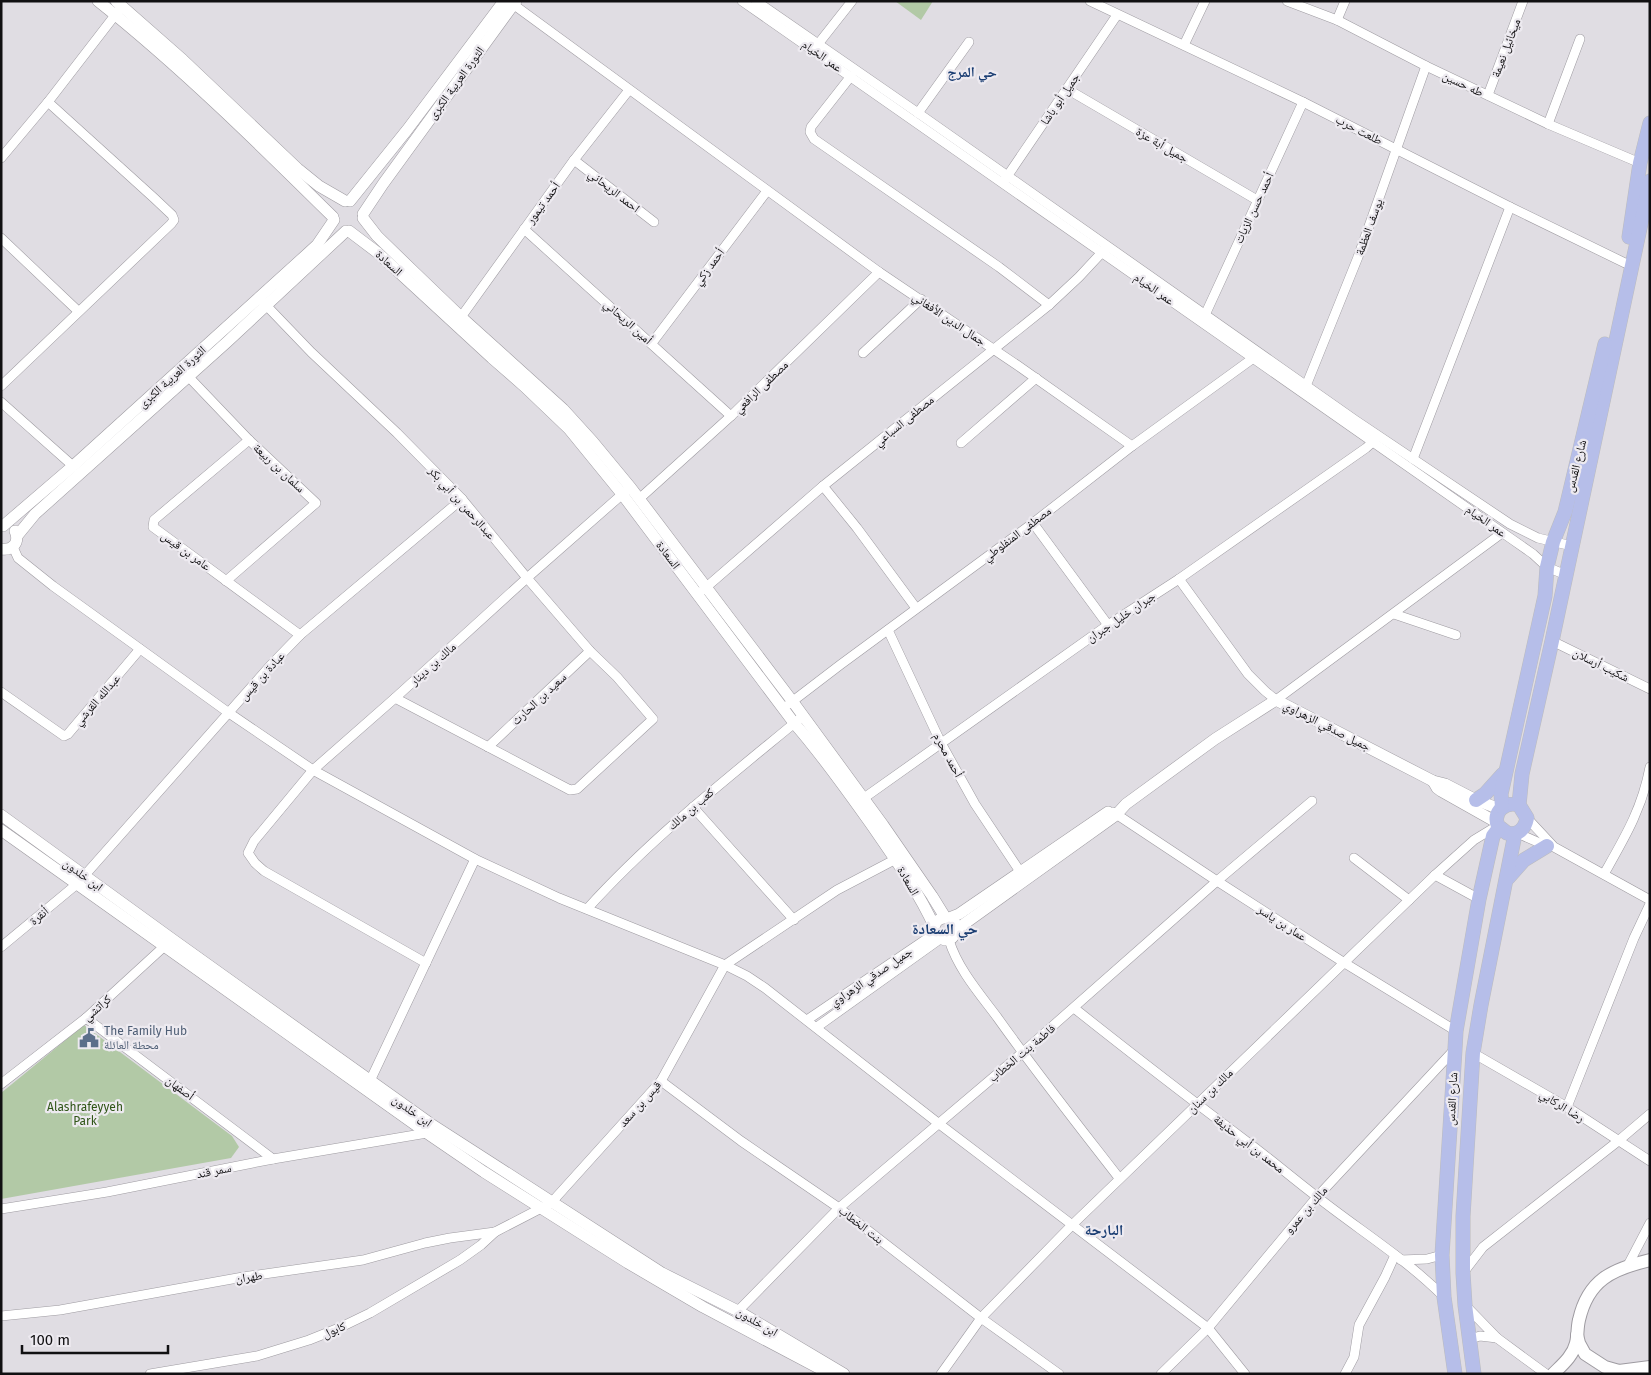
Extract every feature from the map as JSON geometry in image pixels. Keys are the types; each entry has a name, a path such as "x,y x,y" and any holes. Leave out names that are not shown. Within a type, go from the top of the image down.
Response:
{"main road":[{"name":"شارع القدس","path":"1456,1374 1444,1297 1442,1255 1456,1031 1479,899 1492,836 1499,818 1500,794 1545,596 1547,567 1553,542 1565,512 1625,263 1640,163 1650,123"},
{"path":"1519,806 1508,804 1499,818 1506,833 1516,834 1526,824 1527,818 1519,806 1522,774 1650,181"},
{"path":"1476,800 1485,794 1506,772"},
{"path":"1474,1374 1463,1273 1464,1216 1473,1053 1480,1005 1516,834"},
{"path":"1506,880 1524,860 1551,847"},
{"path":"1554,1374 1572,1352 1576,1343 1576,1332 1580,1317 1588,1295 1598,1282 1628,1265 1650,1260"},
{"path":"1576,1332 1584,1354 1605,1367 1619,1371"},
{"path":"1606,1374 1650,1366"}],"street":[{"path":"98,1 118,7 184,60 298,169 319,186 359,205 363,216 357,228 348,231 338,227 333,219 275,159 118,7"},
{"name":"عمر الخيام","path":"742,1 918,113 1005,180"},
{"name":"عمر الخيام","path":"756,1 851,76 1205,315 1306,386 1502,533 1533,554 1547,567 1566,575"},
{"path":"816,47 852,1"},
{"name":"طلعت حرب","path":"1090,1 1303,102 1510,208 1625,263"},
{"path":"1184,45 1205,1"},
{"name":"طه حسين","path":"1287,1 1337,20 1488,96 1640,163"},
{"path":"1337,20 1345,1"},
{"name":"ميخائيل نعيمة","path":"1488,96 1523,1"},
{"name":"جمال الدين الأفغاني","path":"511,2 879,272 994,349 1132,446"},
{"name":"الثورة العربية الكبرى","path":"348,201 511,2"},
{"name":"الثورة العربية الكبرى","path":"363,216 388,176 511,2"},
{"path":"1,158 48,102 118,7"},
{"name":"جميل أبو باشا","path":"1005,180 1117,14"},
{"path":"1548,124 1580,39"},
{"path":"918,113 969,42"},
{"name":"يوسف العظمة","path":"1306,386 1358,258 1426,66"},
{"path":"851,76 811,127 810,132 814,139 991,262 1049,305"},
{"name":"جميل أبة عزة","path":"1067,89 1258,200"},
{"name":"أحمد تيمور","path":"461,317 574,160 629,90"},
{"path":"1,386 174,220 172,215 154,198 48,102"},
{"name":"أحمد حسن الزيات","path":"1205,315 1303,102"},
{"name":"احمد الريحاني","path":"574,160 654,222"},
{"name":"أحمد زكي","path":"652,343 767,191"},
{"path":"333,219 335,208 348,201"},
{"path":"1413,459 1510,208"},
{"name":"السعادة","path":"363,216 386,246 461,317 524,386 569,430 626,491 702,591 793,702 798,720 816,749 896,859 943,934 954,956 1022,1053 1119,1178"},
{"name":"الثورة العربية الكبرى","path":"263,301 317,244 333,219"},
{"name":"أمين الريحاني","path":"524,229 731,416"},
{"name":"الثورة العربية الكبرى","path":"8,547 35,514 185,372 263,301 348,231"},
{"name":"السعادة","path":"348,231 378,253 495,354"},
{"path":"1,238 78,311"},
{"name":"عمر الخيام","path":"1105,249 1252,358 1376,439 1413,459 1518,529 1538,538 1572,546"},
{"name":"مصطفى السباعي","path":"702,591 823,486 1049,305 1105,249"},
{"name":"مصطفى الرافعي","path":"639,499 731,416 879,272"},
{"path":"863,353 921,299"},
{"name":"عبدالرحمن بن أبي بكر","path":"263,301 311,352 397,433 462,499 590,651 617,677 654,719 584,783 573,790 488,747"},
{"name":"مصطفى المنفلوطي","path":"783,708 1252,358"},
{"name":"الثورة العربية الكبرى","path":"2,526 185,372"},
{"name":"سلمان بن ربيعة","path":"185,372 249,440 316,503 226,581"},
{"path":"961,443 1036,378"},
{"path":"1,402 73,466"},
{"name":"جبران خليل جبران","path":"864,798 1108,625 1179,579 1376,439"},
{"name":"عامر بن قيس","path":"249,440 154,520 152,524 154,528 300,635"},
{"path":"823,486 916,608"},
{"name":"السعادة","path":"626,491 639,499 783,708 798,720 864,798 947,918 955,923 943,934"},
{"name":"مالك بن دينار","path":"426,963 264,871 248,853 254,841 313,770 626,491"},
{"name":"عبادة بن قيس","path":"80,879 269,667 300,635 462,499"},
{"path":"1033,523 1108,625"},
{"path":"2,526 11,527 16,533 8,547 18,558 45,580 229,713 313,770 475,859 587,910 725,965 765,988 938,1123 1208,1328 1244,1374"},
{"path":"1179,579 1248,674 1265,692 1276,700 1502,533"},
{"path":"1394,614 1456,634"},
{"name":"أحمد محرم","path":"888,630 941,743 975,804 1021,873"},
{"name":"شكيب أرسلان","path":"1552,641 1650,689"},
{"name":"عبدالله القرشي","path":"1,692 64,736 68,734 140,649"},
{"name":"سعيد بن الحارث","path":"488,747 590,651"},
{"path":"396,698 488,747"},
{"name":"جميل صدقي الزهراوي","path":"807,1020 943,934 964,924 1222,734 1276,700 1434,781"},
{"name":"كعب بن مالك","path":"587,910 631,863 693,806 798,720"},
{"path":"1604,874 1632,824 1648,789 1650,767"},
{"path":"1434,781 1445,784 1476,800 1499,818"},
{"path":"1434,781 1436,788 1441,791 1499,818"},
{"name":"فاطمة بنت الخطاب","path":"738,1311 839,1208 1022,1053 1217,881 1312,801"},
{"path":"693,806 794,920"},
{"name":"جميل صدقي الزهراوي","path":"943,934 938,920 959,914 1021,873 1093,821 1114,812"},
{"name":"عمار بن ياسر","path":"1114,812 1343,962 1456,1031"},
{"name":"ابن خلدون","path":"1,816 80,879 427,1133 484,1172 547,1205"},
{"name":"مالك بن سنان","path":"941,1374 981,1318 1119,1178 1343,962 1435,875 1499,818"},
{"path":"1527,818 1551,847"},
{"name":"ابن خلدون","path":"1,830 80,879"},
{"path":"1516,834 1551,847 1650,900"},
{"path":"1354,858 1409,900"},
{"path":"370,1081 475,859"},
{"path":"725,965 837,890 896,859"},
{"path":"1435,875 1479,899"},
{"name":"أنقرة","path":"1,947 80,879"},
{"path":"1567,1107 1634,938 1650,904"},
{"name":"جميل صدقي الزهراوي","path":"817,1027 943,934"},
{"name":"ابن خلدون","path":"168,943 370,1081 628,1263 705,1302 830,1374"},
{"name":"كراتشي","path":"1,1084 86,1018 168,943"},
{"name":"قيس بن سعد","path":"547,1205 661,1082 725,965"},
{"name":"محمد بن أبي حذيفة","path":"1074,1008 1196,1104 1255,1147 1317,1197 1428,1281 1444,1297"},
{"name":"أصفهان","path":"86,1018 273,1159"},
{"name":"مالك بن عمرو","path":"1161,1374 1208,1328 1317,1197 1455,1049"},
{"name":"رضا الركابي","path":"1473,1053 1567,1107 1617,1142 1650,1161"},
{"name":"بنت الخطاب","path":"661,1082 741,1141 839,1208 981,1318 1059,1374"},
{"path":"1463,1273 1483,1247 1650,1114"},
{"name":"سمر قند","path":"1,1209 107,1192 273,1159 427,1133"},
{"path":"496,1232 547,1205"},
{"path":"1628,1265 1650,1223"},
{"name":"طهران","path":"1,1316 60,1310 242,1277 363,1260 434,1241 496,1232"},
{"name":"كابول","path":"150,1374 257,1356 309,1340 339,1328 370,1313 460,1260 496,1232"},
{"path":"1345,1374 1354,1357 1359,1325 1385,1277 1398,1258 1427,1259 1442,1255"},
{"name":"ابن خلدون","path":"705,1302 738,1311 844,1374"},
{"path":"1465,1305 1498,1338 1546,1374"},
{"path":"1470,1339 1480,1336 1498,1338"}],"green space":[{"path":"895,1 933,1 921,20"},
{"name":"Alashrafeyyeh Park","path":"84,1025 232,1136 239,1147 231,1158 1,1199 1,1093"}],"place":[{"name":"The Family Hub محطة العائلة","path":"89,1038"}],"district":[{"name":"حي المرج","path":"972,72"},
{"name":"حي السعادة","path":"945,929"},
{"name":"البارحة","path":"1104,1230"}]}
